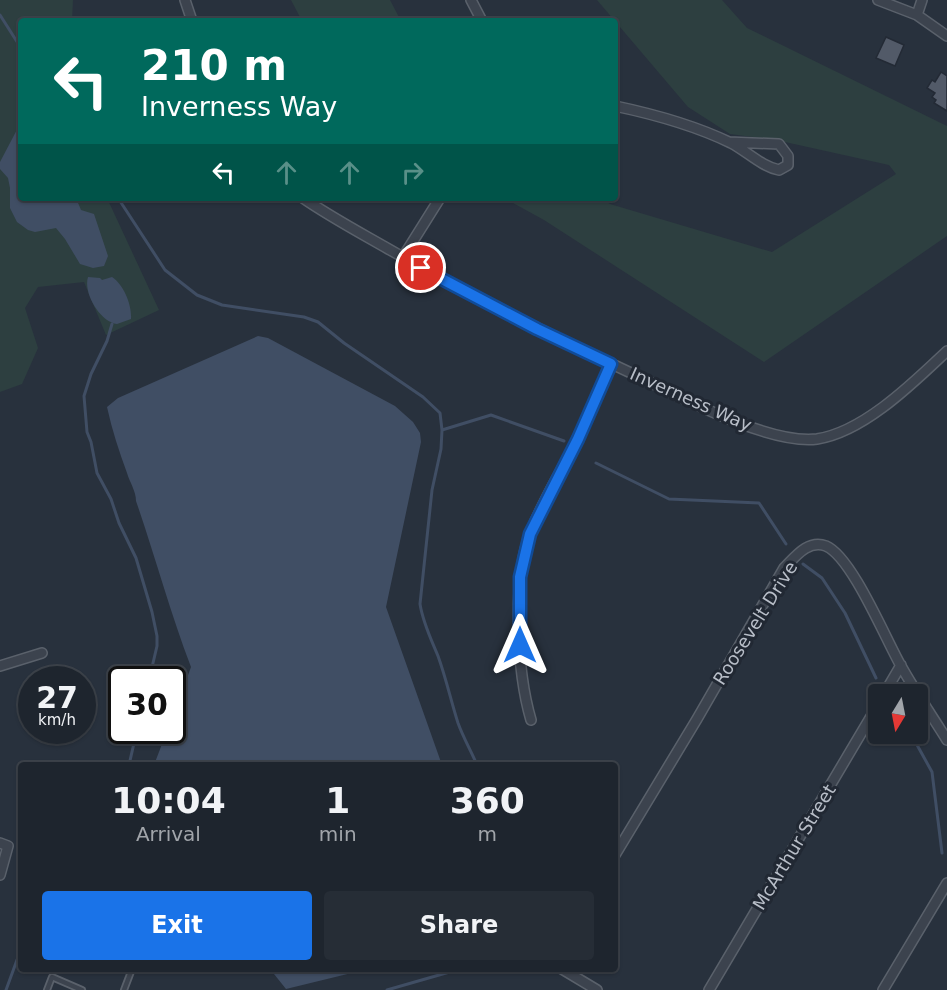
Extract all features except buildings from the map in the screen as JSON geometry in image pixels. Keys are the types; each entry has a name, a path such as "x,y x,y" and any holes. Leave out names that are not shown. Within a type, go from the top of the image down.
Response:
{"street":[{"path":"185,0 191,18"},
{"path":"471,0 480,18"},
{"path":"878,0 917,15 947,36"},
{"path":"917,15 922,0"},
{"path":"618,107 682,124 729,142 751,154 767,168 779,170 788,165 788,156 779,144 729,142"},
{"name":"Inverness Way","path":"308,201 403,257 537,329 706,409 774,435 796,440 819,438 844,431 869,417 918,379 947,351"},
{"path":"403,257 438,201"},
{"path":"531,720 524,696 520,663 520,577 530,534 578,439 611,364"},
{"name":"Roosevelt Drive","path":"618,850 784,568 803,549 814,544 826,546 838,555 870,602 901,665 947,740"},
{"path":"0,666 42,653"},
{"path":"890,684 901,665"},
{"name":"McArthur Street","path":"709,990 868,722"},
{"path":"0,843 8,846 0,875"},
{"path":"883,990 947,883"},
{"path":"567,972 597,990"}],"lane":[{"path":"124,990 131,972"},
{"path":"47,990 52,977 82,990"}],"shaded area":[{"path":"0,0 73,0 72,18 18,18 18,201 108,201 159,310 106,335 84,282 38,287 25,308 38,348 22,384 0,392"},
{"path":"291,0 390,0 399,18 300,18"},
{"path":"597,0 722,0 747,28 947,126 947,236 764,362 544,220 509,201 605,201 772,252 896,174 889,165 776,140 730,134 688,107 618,25 618,18 612,18"}],"water":[{"path":"18,128 18,201 77,201 81,210 94,214 108,256 104,266 93,268 80,264 56,228 35,232 17,222 10,208 8,178 0,169 0,162"},
{"path":"88,277 102,280 112,277 126,296 131,319 117,324 105,318 90,298"},
{"path":"258,336 268,338 395,406 413,422 420,433 421,442 386,607 441,762 155,762 162,744 186,744 186,681 191,667 169,605 134,490 118,449 107,407 118,398"},
{"path":"272,972 356,972 286,989"}],"waterway":[{"path":"0,15 18,43"},
{"path":"120,201 165,270 197,295 222,305 304,317 318,322 344,343 423,397 440,413 441,449 432,490 420,604 458,723 476,762"},
{"path":"112,324 84,396 87,432 97,473 111,499 119,523 136,558 152,612 157,636 152,666"},
{"path":"442,430 491,415 564,441"},
{"path":"596,463 669,499 759,503 786,544"},
{"path":"803,564 822,578 845,613 876,678"},
{"path":"130,762 134,744"},
{"path":"917,744 932,772 942,853"},
{"path":"6,990 18,957"},
{"path":"387,990 450,972"}],"route":[{"path":"421,268 537,329 611,364 578,439 530,534 520,577 520,645"}]}
